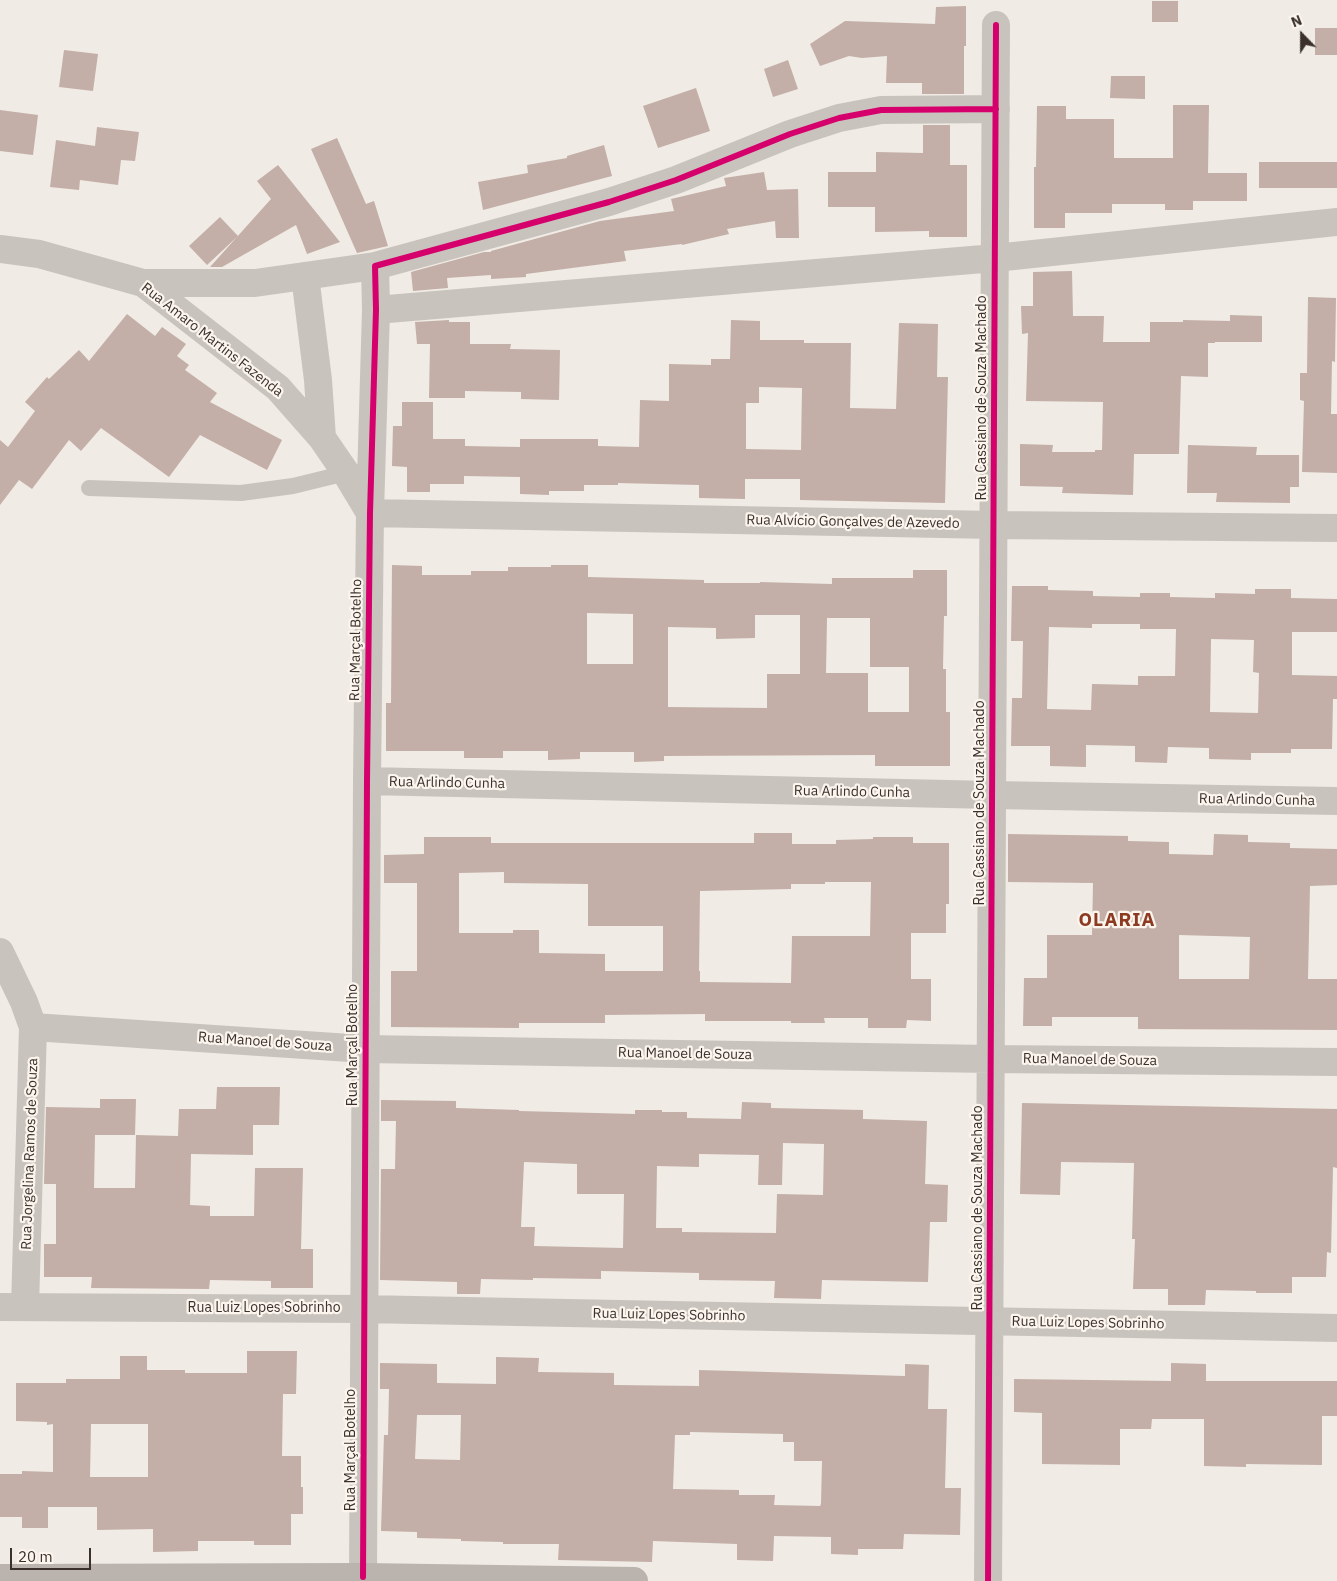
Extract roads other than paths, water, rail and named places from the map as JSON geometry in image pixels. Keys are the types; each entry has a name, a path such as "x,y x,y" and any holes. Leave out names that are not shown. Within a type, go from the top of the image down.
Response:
{"main road":[{"path":"0,1578 363,1577 634,1581"}],"street":[{"name":"Rua Cassiano de Souza Machado","path":"988,1581 996,25"},
{"path":"143,283 255,283 376,266 609,202 676,180 790,134 839,118 881,110 996,109"},
{"path":"376,310 995,258 1337,222"},
{"name":"Rua Amaro Martins Fazenda","path":"0,249 39,254 143,283 278,388 322,438 370,513"},
{"name":"Rua Marçal Botelho","path":"363,1577 367,781 370,513 376,266"},
{"path":"305,276 318,380 322,438"},
{"name":"Rua Alvício Gonçalves de Azevedo","path":"370,513 994,525 1337,528"},
{"name":"Rua Arlindo Cunha","path":"367,781 992,796 1337,801"},
{"path":"0,952 29,1014"},
{"name":"Rua Manoel de Souza","path":"29,1014 365,1049 991,1059 1337,1062"},
{"name":"Rua Jorgelina Ramos de Souza","path":"13,1307 29,1014"},
{"name":"Rua Luiz Lopes Sobrinho","path":"13,1307 363,1309 1337,1328"}],"lane":[{"path":"89,488 241,494 294,486 346,473"}],"district":[{"name":"OLARIA","path":"1117,921"}]}
